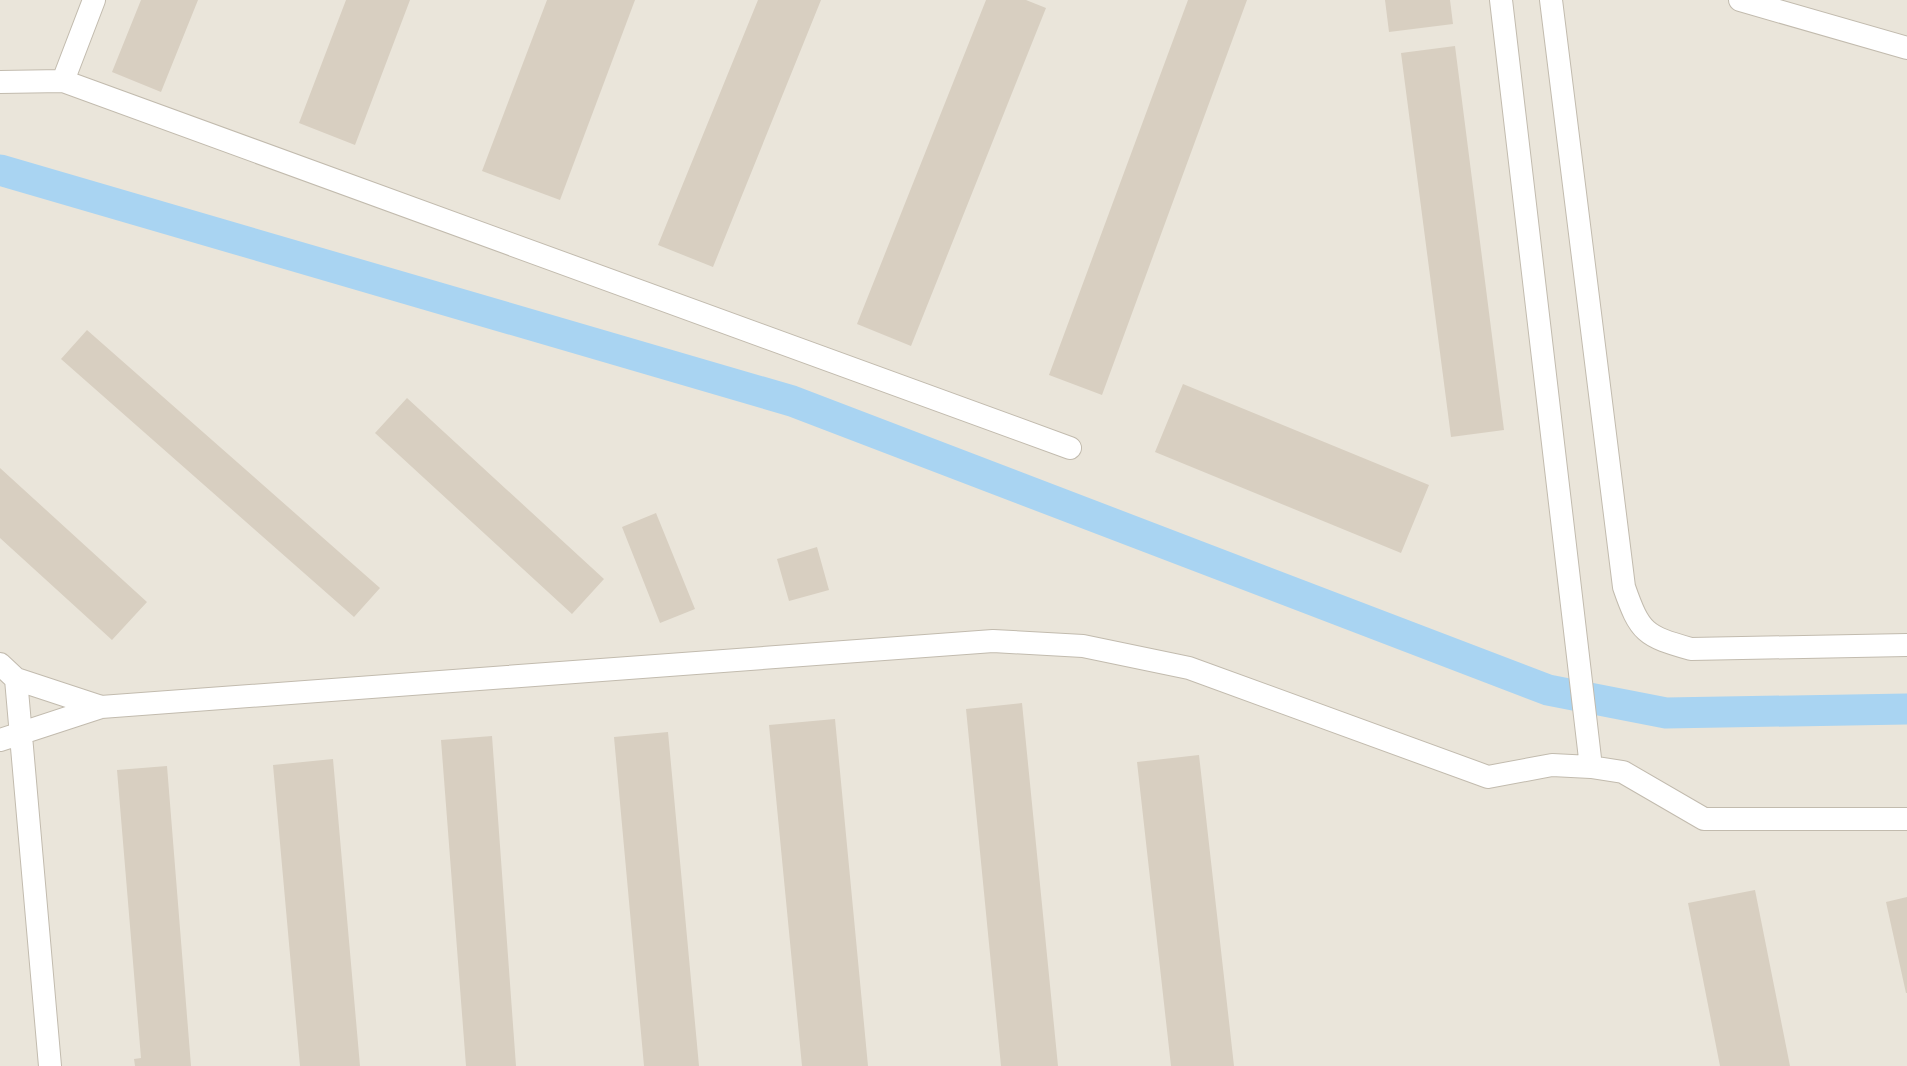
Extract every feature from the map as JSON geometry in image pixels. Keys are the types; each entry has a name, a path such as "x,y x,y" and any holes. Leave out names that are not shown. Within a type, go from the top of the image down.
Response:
{"street":[{"path":"63,81 94,0"},
{"path":"1501,0 1591,767"},
{"path":"1551,0 1624,588 1632,612 1646,632 1661,641 1691,649 1907,645"},
{"path":"1740,0 1907,48"},
{"path":"0,82 63,81 1070,448"},
{"path":"0,740 101,707 993,641 1083,646 1189,668 1488,777 1552,765 1591,767 1623,772 1704,819 1907,819"},
{"path":"0,664 16,679 101,707"},
{"path":"16,679 50,1066"}],"shaded area":[{"path":"0,0 1907,0 1907,1066 0,1066"}],"building":[{"path":"141,0 198,0 161,92 112,72"},
{"path":"346,0 410,0 355,145 299,123"},
{"path":"547,0 635,0 560,200 482,171"},
{"path":"758,0 821,0 713,267 658,245"},
{"path":"986,0 1026,0 1046,8 911,346 857,324"},
{"path":"1188,0 1247,0 1102,395 1049,375"},
{"path":"1385,0 1450,0 1453,24 1389,32"},
{"path":"1455,46 1504,430 1451,437 1401,53"},
{"path":"87,330 380,588 354,617 61,359"},
{"path":"1183,384 1429,485 1401,553 1155,452"},
{"path":"407,398 604,579 572,614 375,433"},
{"path":"0,468 147,602 112,640 0,538"},
{"path":"656,513 695,609 660,623 622,527"},
{"path":"817,547 829,590 789,601 777,559"},
{"path":"1022,703 1058,1066 1001,1066 966,709"},
{"path":"835,719 868,1066 802,1066 769,725"},
{"path":"668,732 699,1066 644,1066 614,737"},
{"path":"492,736 516,1066 466,1066 441,740"},
{"path":"1199,755 1234,1066 1171,1066 1137,762"},
{"path":"333,759 360,1066 300,1066 273,765"},
{"path":"167,766 191,1066 135,1066 134,1059 141,1058 117,770"},
{"path":"1755,890 1790,1066 1720,1066 1688,903"},
{"path":"1907,897 1907,993 1906,993 1886,902"}],"waterway":[{"path":"0,170 792,401 1548,690 1666,713 1907,709"}]}
